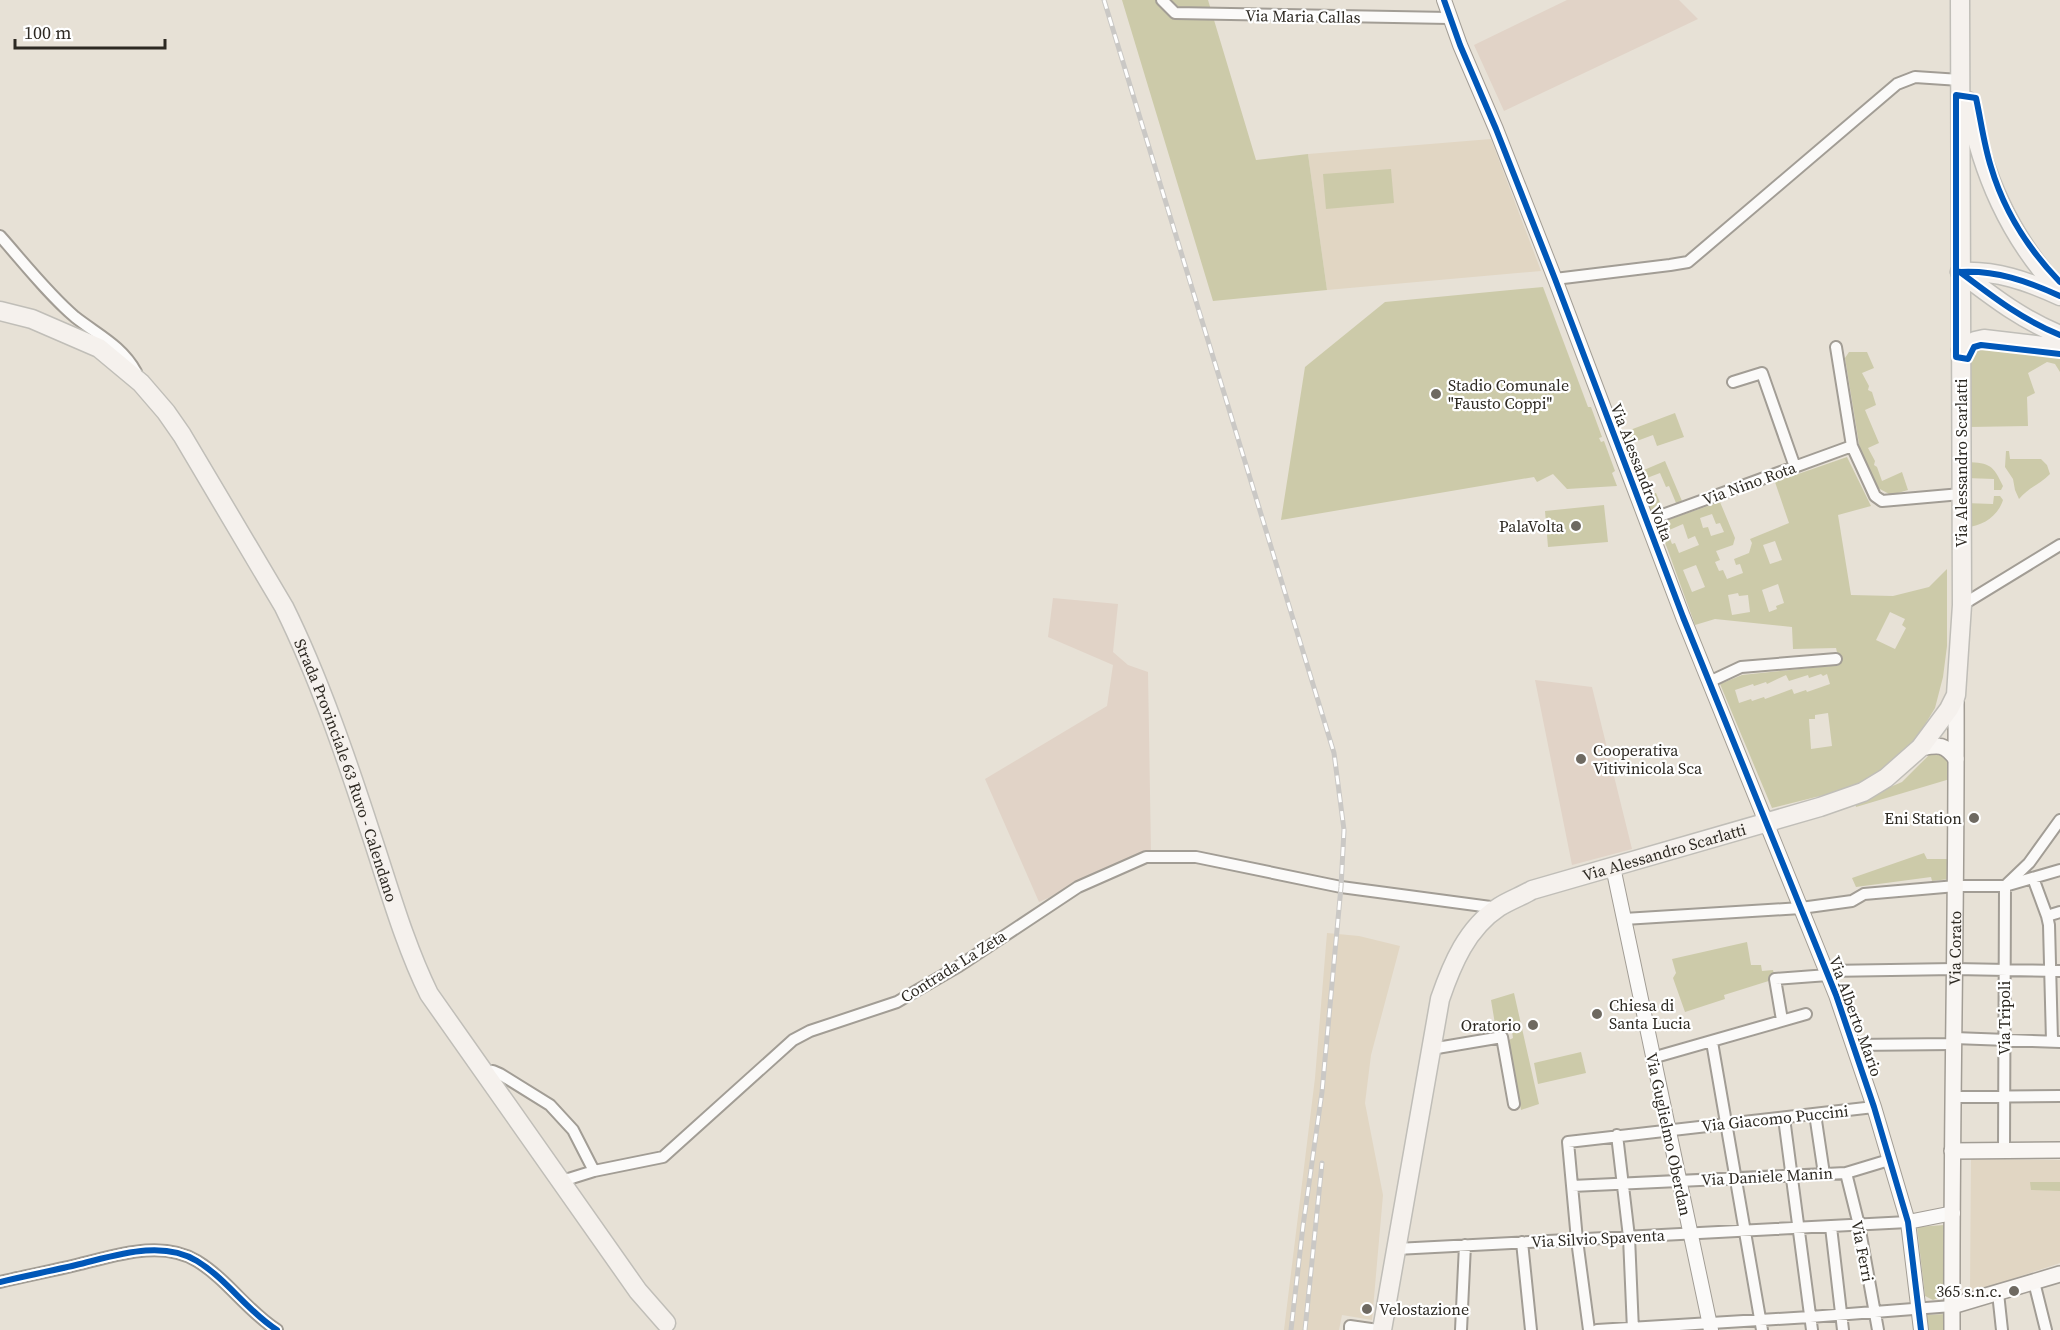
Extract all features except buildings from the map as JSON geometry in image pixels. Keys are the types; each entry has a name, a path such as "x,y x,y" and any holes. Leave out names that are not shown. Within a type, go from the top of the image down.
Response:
{"main road":[{"path":"1960,0 1960,272"},
{"path":"1960,57 1975,135 1993,189 2026,249 2060,291"},
{"path":"1960,272 1989,272 2012,277 2060,297"},
{"path":"1960,272 2007,308 2033,324 2060,335"},
{"name":"Via Alessandro Scarlatti","path":"1372,1330 1396,1249 1440,999 1453,962 1471,934 1498,908 1532,890 1768,824 1863,792 1886,778 1920,748 1949,709 1956,695 1962,605 1960,272"},
{"name":"Strada Provinciale 63 Ruvo - Calendano","path":"0,311 62,330 99,348 141,384 166,412 182,435 296,630 350,770 414,962 429,993 638,1291 667,1328"},
{"path":"1961,350 1975,341 1984,339 2060,348"},
{"name":"Via Corato","path":"1952,1330 1956,695"},
{"path":"1920,748 1938,745 1945,747 1956,759"},
{"path":"1952,1151 2060,1150"},
{"path":"1952,1306 2060,1274"}],"street":[{"name":"Via Maria Callas","path":"1162,0 1175,13 1449,18"},
{"name":"Via Alessandro Volta","path":"1444,0 1449,18 1555,279 1709,682 1768,824"},
{"path":"1555,279 1688,262 1897,84 1915,77 1960,80"},
{"path":"0,236 75,317 108,339 124,354 141,384"},
{"path":"62,330 75,317"},
{"path":"1836,347 1852,446 1875,496 1882,501 1961,494"},
{"path":"1733,382 1762,373 1795,467"},
{"name":"Via Nino Rota","path":"1646,521 1852,446"},
{"path":"1962,605 2060,545"},
{"path":"1709,682 1741,667 1836,658"},
{"path":"2005,886 2029,863 2060,820"},
{"name":"Via Alberto Mario","path":"1768,824 1827,973 1874,1107 1908,1222 1921,1330"},
{"name":"Contrada La Zeta","path":"562,1181 594,1171 663,1157 793,1040 810,1031 897,1002 958,966 1078,887 1146,857 1196,856 1341,887 1498,908"},
{"name":"Via Guglielmo Oberdan","path":"1613,867 1711,1326"},
{"path":"1624,919 1801,908 1852,902 1864,894 1956,886 2005,886 2060,870"},
{"path":"1853,1045 1953,1041 2056,1041 2056,971 2047,916 2033,878"},
{"name":"Via Tripoli","path":"2004,1150 2005,886"},
{"path":"2047,916 2060,912"},
{"path":"1782,1020 1775,979 1827,973 1954,969 2056,971"},
{"path":"1652,1058 1806,1014"},
{"path":"1431,1049 1502,1037 1514,1104"},
{"path":"1712,1042 1761,1325"},
{"path":"484,1072 493,1071 500,1074 550,1105 573,1130 594,1171"},
{"path":"1953,1097 2060,1096"},
{"name":"Via Giacomo Puccini","path":"1572,1186 1568,1142 1874,1107"},
{"path":"1815,1114 1824,1174"},
{"path":"1784,1118 1812,1330"},
{"path":"1617,1136 1629,1237 1632,1329"},
{"name":"Via Daniele Manin","path":"1572,1186 1845,1173 1889,1160"},
{"name":"Via Ferri","path":"1845,1173 1859,1225 1878,1330"},
{"path":"1572,1186 1589,1330"},
{"path":"1908,1222 1953,1207"},
{"name":"Via Silvio Spaventa","path":"1396,1249 1908,1222"},
{"path":"1831,1227 1843,1330"},
{"path":"1522,1242 1531,1330"},
{"path":"1461,1330 1465,1245"},
{"path":"0,1282 128,1253 156,1250 177,1252 196,1260 214,1273 252,1310 277,1330"},
{"path":"2034,1281 2046,1330"},
{"path":"1998,1293 2002,1330"},
{"path":"1597,1330 1761,1325 1810,1317 1952,1306"},
{"path":"1350,1330 1350,1326 1372,1330"}],"shaded area":[{"path":"1122,0 1208,0 1256,160 1308,154 1327,290 1213,301"},
{"path":"1567,0 1679,0 1698,19 1504,111 1474,45"},
{"path":"1491,139 1541,271 1327,290 1308,154"},
{"path":"1391,169 1394,203 1326,209 1323,174"},
{"name":"Stadio Comunale \"Fausto Coppi\"","path":"1543,287 1588,407 1591,407 1602,437 1599,438 1601,442 1604,441 1615,471 1612,473 1617,486 1567,489 1553,474 1537,482 1534,477 1281,520 1305,367 1385,302"},
{"path":"1976,347 2060,357 2060,372 2055,364 2047,362 2028,373 2035,393 2027,397 2028,426 1969,427 1969,361"},
{"path":"1849,352 1867,352 1874,368 1862,373 1876,405 1865,410 1879,443 1868,448 1875,461 1874,465 1882,481 1902,472 1908,490 1891,495 1878,488 1861,456 1845,358"},
{"path":"1675,413 1684,437 1657,446 1653,435 1626,445 1622,433"},
{"path":"2006,451 2009,451 2010,459 2041,459 2047,465 2050,474 2019,499 2013,479 2005,467"},
{"path":"1847,457 1871,506 1838,515 1851,595 1893,596 1929,587 1947,569 1947,646 1943,677 1935,708 1912,746 1881,772 1848,789 1772,808 1720,684 1742,675 1840,665 1836,648 1793,649 1792,627 1715,619 1695,625 1658,523 1720,502 1735,538 1733,545 1716,551 1720,560 1715,562 1719,571 1723,570 1727,579 1743,573 1740,564 1736,565 1734,559 1749,553 1752,543 1750,539 1789,523 1775,482","holes":["1712,514 1716,524 1720,523 1724,532 1711,536 1708,527 1703,528 1700,518","1683,524 1688,539 1695,536 1699,545 1679,553 1675,543 1672,544 1667,531","1775,541 1782,560 1770,564 1763,545","1696,565 1705,587 1692,592 1683,570","1778,584 1784,603 1769,612 1762,590","1738,593 1739,596 1748,595 1750,612 1732,615 1728,595","1890,612 1905,619 1902,625 1906,628 1895,649 1876,640","1827,674 1830,684 1807,692 1806,690 1794,694 1792,689 1765,699 1764,697 1739,703 1735,690 1753,684 1754,686 1766,682 1767,684 1786,675 1789,681 1808,675 1809,678","1828,713 1832,746 1811,749 1809,719 1815,719 1815,715"]},
{"path":"1665,461 1682,501 1676,503 1669,486 1666,487 1660,473 1647,478 1662,507 1651,511 1637,473"},
{"path":"1967,462 1990,466 2003,486 2001,490 1994,490 1994,479 1966,478"},
{"path":"1994,496 2000,496 2003,500 1998,511 1984,522 1967,527 1965,503 1993,504"},
{"name":"PalaVolta","path":"1604,505 1608,542 1548,547 1545,511"},
{"path":"1053,598 1118,604 1113,652 1128,665 1148,672 1151,854 1039,902 985,779 1107,706 1113,665 1048,637"},
{"name":"Cooperativa Vitivinicola Sca","path":"1535,680 1592,687 1632,849 1572,865"},
{"path":"1932,752 1950,758 1950,779 1856,807 1855,802 1902,782"},
{"path":"1924,853 1927,859 1948,859 1949,879 1932,881 1931,877 1856,887 1852,878"},
{"path":"1327,933 1359,936 1400,946 1371,1055 1365,1103 1383,1195 1372,1320 1342,1315 1339,1330 1284,1330 1315,1078"},
{"path":"1747,942 1751,965 1761,965 1762,971 1773,970 1775,979 1724,995 1725,999 1685,1012 1673,978 1676,973 1672,959"},
{"path":"1514,993 1539,1104 1521,1110 1507,1041 1513,1038 1511,1025 1496,1030 1491,1000"},
{"path":"1581,1052 1586,1073 1538,1084 1534,1063"},
{"path":"1971,1159 2060,1160 2060,1263 1970,1293"},
{"path":"2030,1182 2060,1182 2060,1191 2031,1190"},
{"path":"1944,1225 1944,1293 1933,1300 1925,1296 1917,1227"},
{"path":"1946,1314 1946,1330 1926,1330 1925,1315"}],"railway":[{"path":"1104,0 1334,753 1344,830 1341,887 1322,1092 1291,1330"},
{"path":"1305,1330 1322,1163"}],"cycle path":[{"path":"1444,0 1555,279 1683,617 1836,995 1874,1107 1908,1222 1921,1330"},
{"path":"2060,282 2018,229 2003,199 1984,142 1976,98 1956,95 1956,357 1968,359 1974,347 1981,345 2060,354"},
{"path":"1960,272 2020,315 2060,335"},
{"path":"1960,272 1999,275 2060,296"},
{"path":"0,1282 137,1251 168,1251 183,1254 197,1261 277,1330"}],"place":[{"name":"Stadio Comunale \"Fausto Coppi\"","path":"1436,394"},
{"name":"PalaVolta","path":"1576,526"},
{"name":"Cooperativa Vitivinicola Sca","path":"1581,759"},
{"name":"Eni Station","path":"1974,818"},
{"name":"Chiesa di Santa Lucia","path":"1597,1014"},
{"name":"Oratorio","path":"1533,1025"},
{"name":"365 s.n.c.","path":"2014,1291"},
{"name":"Velostazione","path":"1367,1309"}]}
